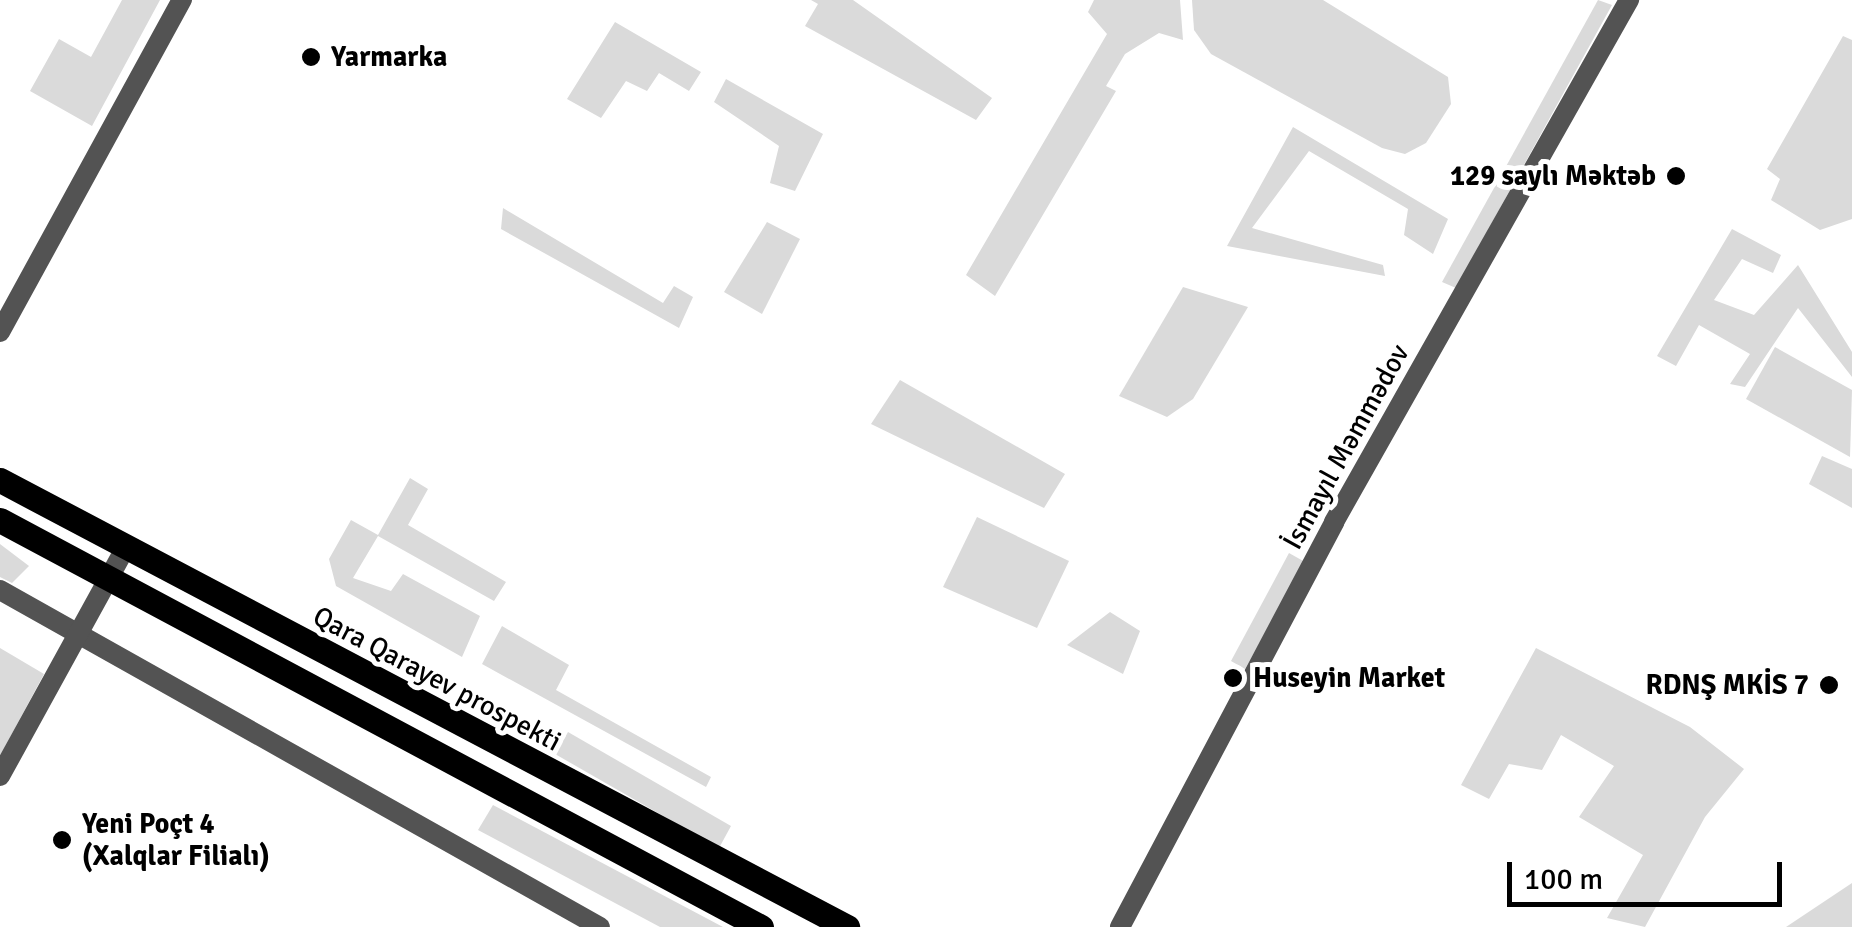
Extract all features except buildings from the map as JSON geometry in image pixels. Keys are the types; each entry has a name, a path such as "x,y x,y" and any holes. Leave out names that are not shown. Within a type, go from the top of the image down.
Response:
{"main road":[{"name":"Qara Qarayev prospekti","path":"0,480 847,927"},
{"path":"0,520 761,927"}],"street":[{"path":"0,332 182,0"},
{"name":"İsmayıl Məmmədov","path":"1120,927 1334,522 1629,0"},
{"path":"0,776 125,549"},
{"path":"0,590 600,927"}],"shaded area":[{"path":"122,0 160,0 92,126 30,91 59,39 91,57"},
{"path":"811,0 853,0 992,98 976,120 805,26 818,4"},
{"path":"1094,0 1180,0 1183,40 1159,33 1125,54 1106,86 1116,91 995,296 966,275 1107,34 1088,12"},
{"path":"1192,0 1323,0 1448,77 1451,104 1426,143 1405,154 1382,148 1211,54 1194,30"},
{"path":"1598,0 1612,5 1456,288 1442,282"},
{"path":"615,22 701,72 689,91 659,73 647,91 626,81 601,118 567,99"},
{"path":"1843,36 1852,40 1852,219 1820,230 1771,200 1780,179 1767,169"},
{"path":"726,79 823,134 795,191 770,183 779,146 714,102"},
{"path":"1293,127 1448,219 1433,254 1404,235 1408,209 1309,151 1252,228 1383,265 1385,276 1227,246"},
{"path":"503,208 663,303 674,286 693,297 679,328 501,229"},
{"path":"767,222 800,239 762,314 724,292"},
{"path":"1732,229 1781,255 1773,273 1742,259 1714,300 1754,315 1798,265 1852,352 1852,377 1798,308 1745,387 1730,384 1750,354 1699,325 1676,366 1657,356"},
{"path":"1183,287 1248,307 1193,399 1167,417 1119,396"},
{"path":"1775,347 1852,390 1850,457 1746,399"},
{"path":"900,380 1065,474 1044,508 871,424"},
{"path":"1822,456 1852,469 1852,508 1809,484"},
{"path":"410,478 428,489 408,525 506,582 494,601 378,536 353,578 391,591 403,574 480,616 462,657 336,586 329,559 351,520 378,535"},
{"path":"977,517 1069,561 1037,628 943,587"},
{"path":"0,544 29,566 12,583 0,577"},
{"path":"1289,553 1305,562 1245,669 1231,661"},
{"path":"1110,612 1140,631 1123,674 1067,645"},
{"path":"502,626 569,665 556,690 711,777 706,787 482,664"},
{"path":"0,648 44,674 0,756"},
{"path":"1536,648 1690,727 1744,769 1705,817 1645,927 1607,918 1643,855 1579,817 1614,766 1561,735 1542,770 1509,764 1489,799 1461,785"},
{"path":"568,732 731,826 719,848 555,754"},
{"path":"493,805 723,927 660,927 478,830"},
{"path":"1852,883 1852,927 1786,927"}],"place":[{"name":"Yarmarka","path":"311,57"},
{"name":"129 saylı Məktəb","path":"1676,176"},
{"name":"Huseyin Market","path":"1233,678"},
{"name":"RDNŞ MKİS 7","path":"1829,685"},
{"name":"Yeni Poçt 4 (Xalqlar Filialı)","path":"62,840"}]}
